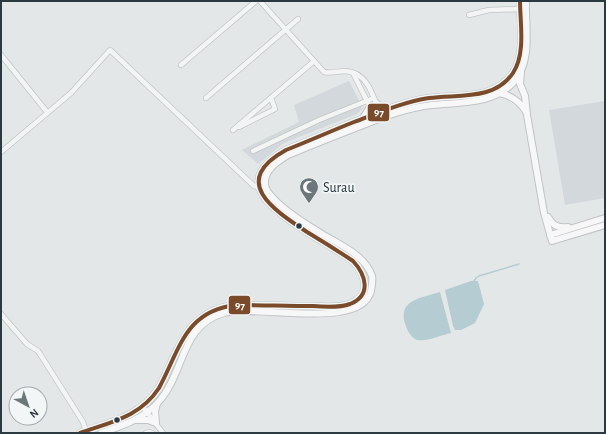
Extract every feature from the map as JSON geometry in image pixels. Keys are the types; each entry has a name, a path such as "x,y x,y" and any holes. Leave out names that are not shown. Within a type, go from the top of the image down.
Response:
{"main road":[{"path":"375,100 384,108 391,108 430,98 477,95 500,85 514,72 518,62 521,40 520,1"},
{"path":"526,1 526,49 521,70 520,84 525,96 544,213 551,238"},
{"path":"131,421 145,409 160,388 181,342 189,330 198,319 209,311 223,306 236,305 333,307 350,304 362,295 365,288 365,280 363,274 353,261 287,219 275,210 261,194 258,184 260,175 263,169 275,156 286,150 362,119 431,105 466,103 479,100 499,93 512,83 521,70"},
{"path":"499,93 506,94 515,99 524,108 527,115"},
{"path":"362,119 366,115 369,104"},
{"path":"101,433 131,421 142,419 156,423 155,411 171,383 186,345 202,324 212,317 238,310 314,313 340,312 354,309 363,304 369,298 373,278 370,270 364,262 354,253 290,214 266,191 265,185 267,174 270,170 275,164 288,155 377,116 391,108"},
{"path":"544,213 555,226 561,228 575,227"},
{"path":"551,238 575,227 605,218"},
{"path":"551,238 605,225"},
{"path":"83,432 114,422 145,409 160,400"}],"street":[{"path":"181,65 256,1"},
{"path":"260,1 285,31 324,72 345,71 360,76 364,80 375,100 377,116"},
{"path":"469,15 489,10 520,9"},
{"path":"206,98 298,19"},
{"path":"1,152 80,84 100,59 110,50 254,186 260,188"},
{"path":"1,55 47,112"},
{"path":"270,98 275,109 233,130 265,102 313,62"},
{"path":"353,73 377,116"},
{"path":"253,151 319,120 369,104 375,100"},
{"path":"1,314 27,344 38,351 83,422 83,432"},
{"path":"145,409 163,433"},
{"path":"146,433 152,433"}],"shaded area":[{"path":"349,81 363,108 357,114 284,143 258,164 242,150 299,122 294,105"},
{"path":"605,101 605,198 565,205 549,110"}],"water":[{"path":"471,281 478,281 484,304 475,323 461,330 455,330 445,290"},
{"path":"440,292 451,333 430,339 415,339 407,328 404,317 404,311 407,305 418,299"}],"waterway":[{"path":"474,281 479,276 519,264"}],"transit line":[{"name":"97","path":"80,433 114,422 143,406 159,388 186,334 205,315 219,309 236,305 332,307 350,304 357,300 362,295 365,284 364,278 358,266 353,261 281,214 270,204 262,194 259,184 261,173 269,161 286,150 345,125 391,108 429,98 463,96 486,92 496,88 505,82 513,73 520,56 520,1"}],"place":[{"name":"Surau","path":"309,204"}]}
